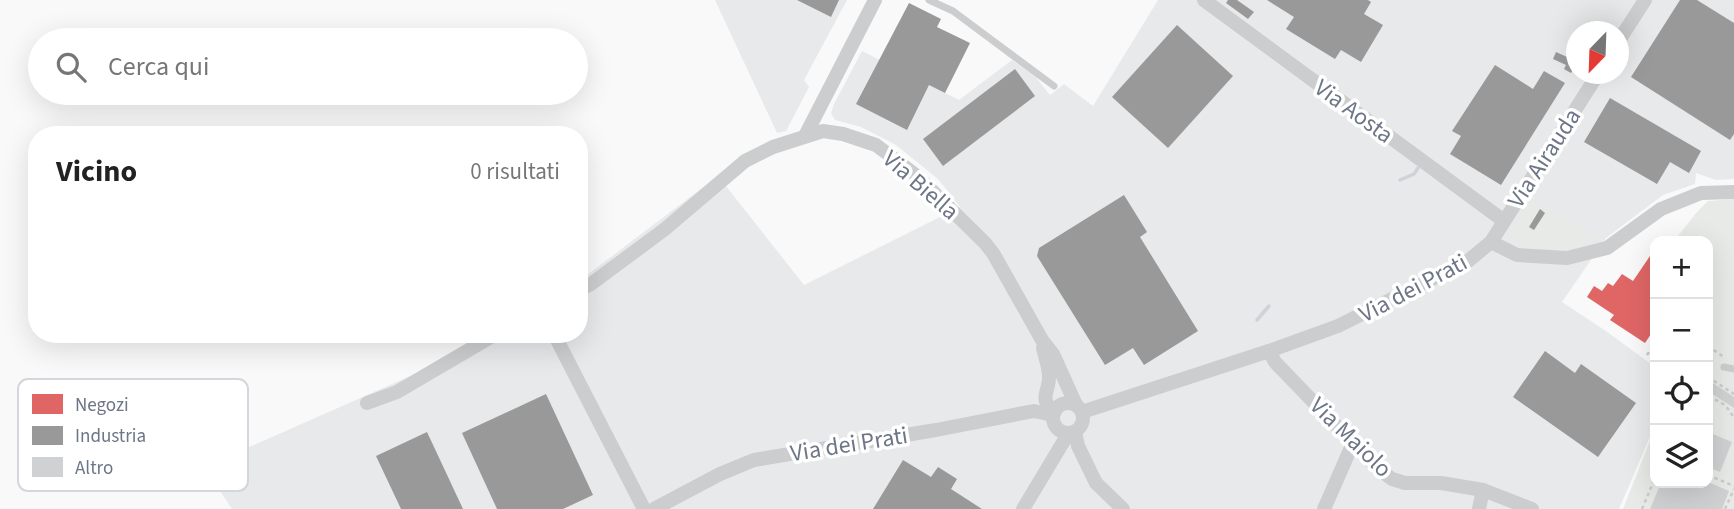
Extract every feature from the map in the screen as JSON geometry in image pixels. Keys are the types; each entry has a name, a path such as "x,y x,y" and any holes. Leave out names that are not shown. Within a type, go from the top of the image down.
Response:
{"street":[{"path":"805,136 875,0"},
{"name":"Via Aosta","path":"1203,0 1504,221"},
{"path":"1629,26 1645,0"},
{"name":"Via Airauda","path":"1491,242 1592,84"},
{"name":"Via Biella","path":"588,286 665,229 745,161 773,147 823,131 843,134 876,145 916,176 985,243 1053,354 1079,408"},
{"name":"Via dei Prati","path":"1079,408 1269,351 1338,326 1468,261 1491,242 1517,255 1567,258 1607,248 1661,209 1701,193 1734,192"},
{"name":"Via Biella","path":"1042,340 1049,377 1045,402 1054,413"},
{"path":"367,403 397,392 481,343"},
{"path":"559,343 645,509"},
{"name":"Via Maiolo","path":"1269,351 1275,362 1376,467 1392,479 1405,483 1441,484 1483,490 1532,509"},
{"path":"1023,509 1071,433 1082,426 1079,408 1066,403 1054,413 1055,426 1058,430 1071,433 1096,483 1123,509"},
{"name":"Via dei Prati","path":"654,509 720,474 754,460 1034,411 1054,413"},
{"path":"1324,509 1353,443"},
{"path":"1479,509 1483,490"}],"lane":[{"path":"929,0 953,11 1054,86"},
{"path":"1727,363 1734,369"}],"path":[{"path":"1647,355 1650,350"},
{"path":"1713,350 1727,363"},
{"path":"1713,380 1734,394"},
{"path":"1713,399 1733,412 1734,419"},
{"path":"1713,477 1734,487 1725,509"},
{"path":"1642,509 1651,488"}],"shaded area":[{"path":"715,0 847,0 804,80 809,87 786,131 777,133"},
{"path":"1158,0 1734,0 1734,179 1716,180 1696,173 1695,184 1663,195 1606,238 1562,302 1650,363 1650,437 1619,509 232,509 220,491 248,491 248,448 435,365 471,343 588,343 588,274 718,176 804,285 960,207 938,179 896,145 861,127 835,120 831,113 834,104 862,51 959,100 1012,60 1035,76 1050,95 1064,84 1093,106"},
{"path":"1530,198 1594,237 1590,244 1540,249 1511,243 1508,235"},
{"path":"1734,199 1734,509 1623,509 1650,441 1650,488 1713,488 1713,236 1678,236 1708,201"}],"building: Negozi":[{"path":"1650,256 1650,336 1645,343 1610,320 1614,315 1587,297 1594,286 1602,291 1608,283 1613,286 1622,274 1633,281"}],"building: Industria":[{"path":"797,0 839,0 831,17"},
{"path":"1228,0 1237,0 1254,12 1248,19 1226,3"},
{"path":"1267,0 1368,0 1371,2 1364,14 1383,25 1361,62 1341,50 1335,59 1286,29 1294,17"},
{"path":"1680,0 1697,0 1734,23 1734,134 1730,140 1631,77"},
{"path":"909,3 941,19 937,27 970,43 945,93 929,85 907,130 856,104"},
{"path":"1177,25 1233,76 1168,148 1112,97"},
{"path":"1556,52 1566,56 1566,65 1553,59"},
{"path":"1495,65 1533,89 1544,71 1565,83 1501,185 1450,154 1461,136 1452,131"},
{"path":"1015,69 1035,96 943,166 923,139"},
{"path":"1610,98 1701,151 1689,173 1670,162 1657,184 1584,142"},
{"path":"1124,195 1147,232 1140,237 1198,331 1144,365 1133,348 1105,365 1037,256 1039,248"},
{"path":"1540,209 1545,213 1534,230 1529,227"},
{"path":"1545,351 1575,373 1581,364 1636,403 1598,457 1513,397"},
{"path":"546,394 593,495 563,509 497,509 462,433"},
{"path":"427,432 463,509 401,509 376,456"},
{"path":"903,460 931,477 938,467 957,479 951,489 982,509 873,509"}],"building: Altro":[{"path":"1713,383 1734,397 1734,408 1713,394"},
{"path":"1713,434 1732,442 1720,472 1713,469"},
{"path":"1713,484 1729,491 1722,509 1650,509 1659,488 1713,488"}],"waterway":[{"path":"1400,180 1414,174 1418,168"},
{"path":"1257,320 1269,306"}]}
